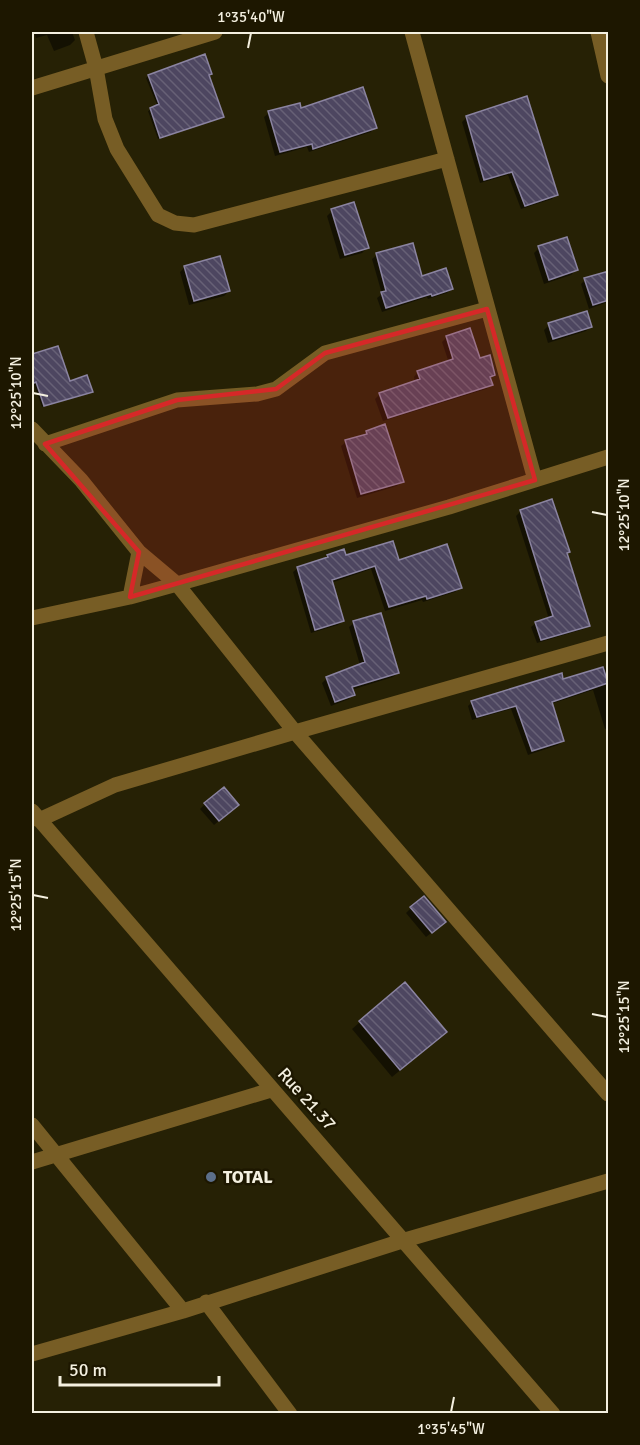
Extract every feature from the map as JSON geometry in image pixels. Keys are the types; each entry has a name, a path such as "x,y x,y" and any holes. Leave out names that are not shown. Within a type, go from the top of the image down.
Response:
{"street":[{"path":"86,32 96,68 105,119 117,149 158,215 175,224 194,225 447,159"},
{"path":"32,88 215,32"},
{"path":"412,32 535,480"},
{"path":"598,32 609,76"},
{"path":"45,444 177,400 267,392 276,389 325,353 488,309"},
{"path":"32,429 81,480 139,552 177,584 295,732 609,1094"},
{"path":"32,618 130,597 177,584 449,507 609,457"},
{"path":"130,597 139,552"},
{"path":"35,816 115,785 609,643"},
{"name":"Rue 21.37","path":"35,816 553,1413"},
{"path":"32,1162 271,1090"},
{"path":"32,1125 183,1311"},
{"path":"32,1354 183,1311 405,1240 609,1180"},
{"path":"206,1302 290,1413"}],"highlighted area":[{"path":"487,309 535,480 130,597 139,552 45,444 177,400 276,389 325,353"}],"building":[{"path":"205,54 212,74 209,75 224,117 160,138 150,108 159,104 148,75"},
{"path":"363,87 377,128 313,149 312,144 280,152 268,111 300,103 301,108"},
{"path":"527,96 558,195 525,206 512,172 484,180 466,116"},
{"path":"354,202 369,248 345,255 331,209"},
{"path":"567,237 578,270 549,280 538,246"},
{"path":"413,243 422,276 446,268 453,289 386,308 381,292 386,291 376,253"},
{"path":"220,256 230,291 194,301 184,266"},
{"path":"609,271 609,300 593,305 584,278"},
{"path":"587,311 592,327 553,339 548,323"},
{"path":"470,328 480,358 490,355 495,375 490,377 493,385 388,418 379,393 420,379 417,371 453,359 446,336"},
{"path":"58,346 70,381 87,375 93,392 44,406 36,382 32,384 32,354"},
{"path":"385,424 404,482 361,494 345,440 367,434 366,431"},
{"path":"552,499 570,552 567,553 590,626 541,640 535,622 553,616 520,510"},
{"path":"393,541 399,560 447,544 462,588 427,599 426,596 389,607 375,566 332,580 344,621 315,630 297,567 344,549 346,555"},
{"path":"381,613 399,673 352,687 355,695 335,702 326,677 365,662 353,621"},
{"path":"603,667 608,683 552,702 564,741 532,751 516,706 477,717 471,701 562,673 563,679"},
{"path":"224,787 239,805 219,821 204,803"},
{"path":"424,896 446,922 432,933 410,907"},
{"path":"405,982 447,1032 400,1070 359,1021"}],"place":[{"name":"TOTAL","path":"211,1177"}]}
